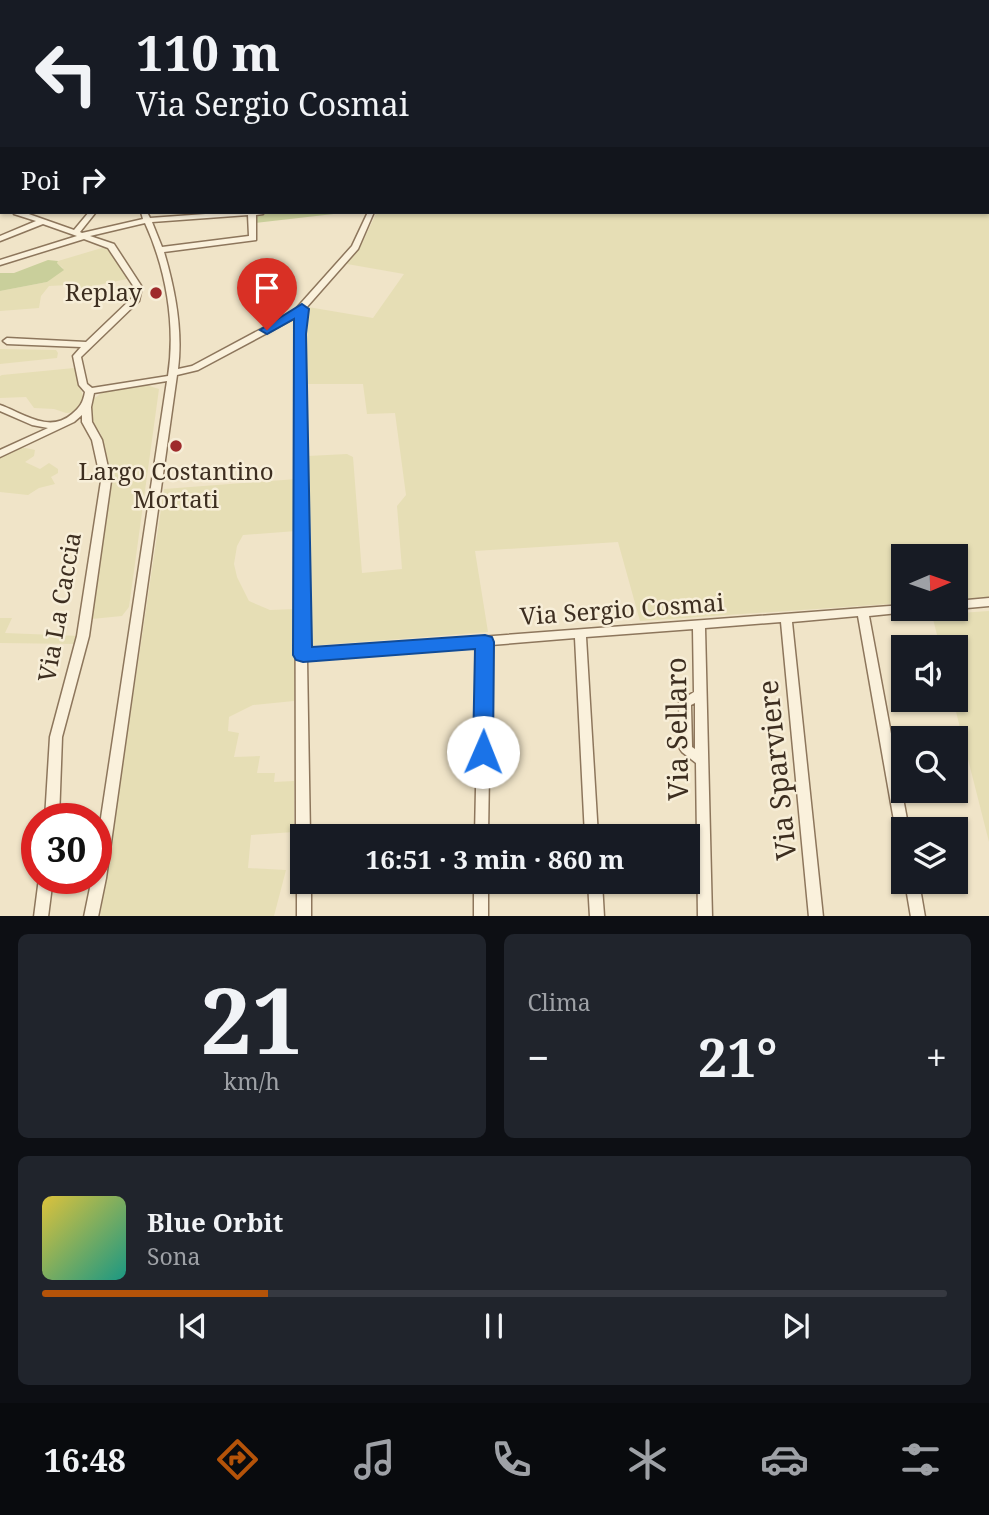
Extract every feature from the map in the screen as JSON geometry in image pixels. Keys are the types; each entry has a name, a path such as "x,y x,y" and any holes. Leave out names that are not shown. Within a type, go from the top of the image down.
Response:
{"street":[{"path":"23,214 105,242 118,252 138,287 138,293 114,323 86,345 77,356 83,385 90,391"},
{"path":"82,234 92,214"},
{"path":"0,263 144,214 158,250 174,307 176,329 172,376 99,878 91,916"},
{"path":"158,250 253,238 256,214"},
{"path":"90,391 172,376 195,368 302,309 355,247 370,214"},
{"path":"0,239 44,221"},
{"path":"302,309 299,334 303,824"},
{"path":"267,330 284,327 299,334"},
{"path":"7,341 86,345"},
{"path":"0,454 71,420 86,407 90,391"},
{"name":"Via La Caccia","path":"53,803 56,737 83,636 106,481 97,440 87,422 86,407"},
{"path":"0,408 35,423 58,426"},
{"path":"968,604 989,603"},
{"name":"Via Sergio Cosmai","path":"303,655 891,610"},
{"path":"863,612 900,817"},
{"name":"Via Sparviere","path":"786,618 816,916"},
{"name":"Via Sellaro","path":"699,625 705,916"},
{"path":"580,634 591,824"},
{"path":"482,824 485,642"},
{"path":"41,916 44,894"},
{"path":"304,894 304,916"},
{"path":"481,894 481,916"},
{"path":"595,894 597,916"},
{"path":"914,894 918,916"}],"shaded area":[{"path":"376,214 989,214 989,597 968,598 968,544 891,544 891,604 640,621 618,542 475,551 488,632 308,646 308,456 347,454 353,457 362,573 402,569 397,506 406,495 395,413 367,414 363,384 306,384 308,307 373,318 404,274 347,264 359,249"},
{"path":"105,247 111,249 132,278 68,291 69,285 49,286 41,296 39,308 0,311 0,291 47,282 63,268 58,261"},
{"path":"0,349 56,350 58,353 57,358 0,364"},
{"path":"74,368 84,400 77,412 34,408 26,397 0,398 2,375"},
{"path":"146,385 159,389 129,607 122,616 92,619 107,499 112,486 101,434 90,418 92,400 103,392"},
{"path":"21,447 35,450 34,456 25,462 40,469 49,463 58,469 58,473 51,477 55,484 39,488 28,495 0,492 0,456"},
{"path":"296,479 296,531 243,535 237,546 234,564 237,577 249,601 270,610 296,609 294,701 253,705 229,717 228,731 239,733 234,757 260,756 257,773 275,773 274,782 294,781 294,824 290,824 290,832 251,835 248,868 286,870 274,916 100,916 103,894 112,894 112,837 164,489"},
{"path":"989,611 989,842 968,759 968,726 960,726 956,712 968,712 968,635 937,635 934,621 968,621 968,612"},
{"path":"0,618 12,618 5,633 80,636 78,644 0,643"}],"green space":[{"path":"260,214 334,214 255,223 256,216"},
{"path":"48,260 58,261 64,270 47,282 0,291 0,273 14,273"}],"place":[{"name":"Replay","path":"156,293"},
{"name":"Largo Costantino Mortati","path":"176,446"}],"route":[{"path":"267,330 288,320 302,309 299,334 303,655 485,642 483,752"}]}
